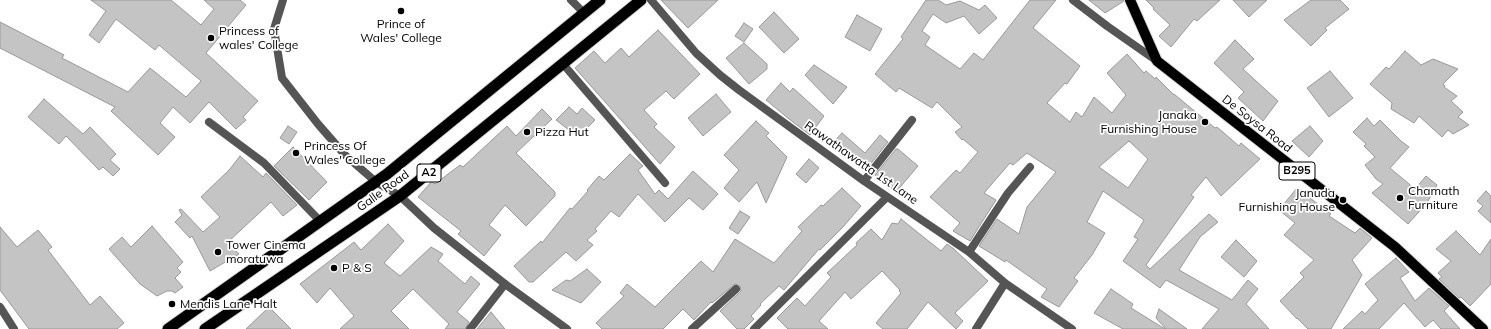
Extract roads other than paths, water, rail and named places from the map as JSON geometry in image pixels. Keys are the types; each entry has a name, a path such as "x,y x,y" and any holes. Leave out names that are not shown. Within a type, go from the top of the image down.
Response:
{"highway":[{"name":"Galle Road","path":"168,329 387,174 600,0"},
{"name":"Galle Road","path":"205,329 400,196 641,0"}],"main road":[{"name":"De Soysa Road","path":"1130,0 1157,61 1395,247 1483,329"}],"street":[{"path":"283,0 274,30 282,78 318,124 341,150 376,182 400,196 434,228 505,284 567,329"},
{"path":"571,0 584,13"},
{"name":"Rawathawatta 1st Lane","path":"652,0 696,53 720,75 864,181 969,252 1005,283 1072,329"},
{"path":"1073,0 1157,61"},
{"path":"563,64 665,183"},
{"path":"864,181 912,120"},
{"path":"209,122 264,163 321,222"},
{"path":"969,252 1008,193 1030,167"},
{"path":"754,329 887,197"},
{"path":"976,329 1005,283"},
{"path":"470,329 505,284"},
{"path":"692,329 736,290"},
{"path":"0,307 14,329"}],"place":[{"name":"Prince of Wales' College","path":"401,11"},
{"name":"Princess of wales' College","path":"211,38"},
{"name":"Janaka Furnishing House","path":"1205,122"},
{"name":"Pizza Hut","path":"527,132"},
{"name":"Princess Of Wales' College","path":"296,153"},
{"name":"Chamath Furniture","path":"1400,198"},
{"name":"Januda Furnishing House","path":"1343,200"},
{"name":"Tower Cinema moratuwa","path":"218,252"},
{"name":"P & S","path":"334,268"},
{"name":"Mendis Lane Halt","path":"172,304"}]}
